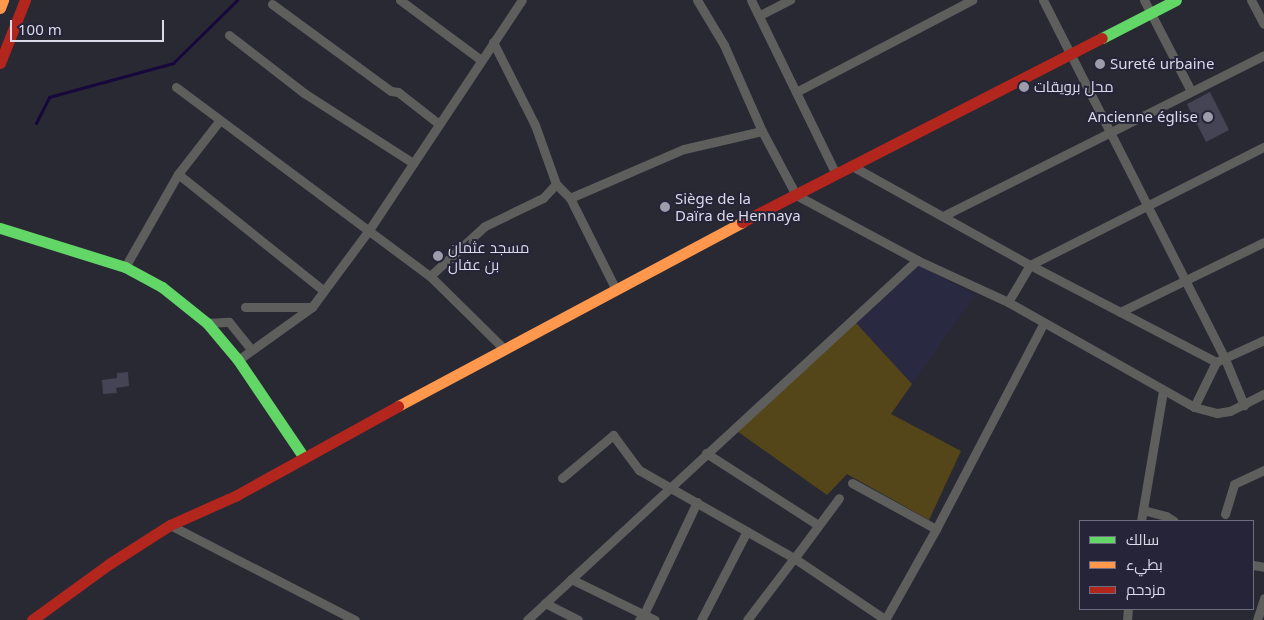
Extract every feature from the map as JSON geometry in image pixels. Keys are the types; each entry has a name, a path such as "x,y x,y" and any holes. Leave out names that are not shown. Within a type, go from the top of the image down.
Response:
{"main road":[{"path":"0,8 3,0"},
{"path":"0,63 25,0"},
{"path":"32,620 108,564 170,525 237,495 304,456 342,439 504,348 738,224 1176,0"},
{"path":"0,228 125,267 162,287 207,323 238,360 304,456"}],"street":[{"path":"400,0 482,60"},
{"path":"238,360 312,307 369,230 521,0"},
{"path":"697,0 724,45 762,131 796,195 917,260 1008,302 1043,324 1194,407 1217,413 1230,411 1263,394 1264,406"},
{"path":"751,0 836,174"},
{"path":"760,16 790,0"},
{"path":"796,92 972,0"},
{"path":"1043,0 1185,280 1220,360 1244,405"},
{"path":"1144,0 1191,91"},
{"path":"1251,0 1264,24"},
{"path":"272,4 390,91 398,92 439,124"},
{"path":"228,35 304,93 413,163"},
{"path":"493,42 536,125 556,184 570,198 616,290"},
{"path":"943,216 1264,55"},
{"path":"176,87 430,276 504,348"},
{"path":"125,267 178,174 220,120"},
{"path":"570,198 684,149 762,131"},
{"path":"1008,302 1030,265 1264,147"},
{"path":"852,166 1030,265 1120,312 1220,360"},
{"path":"178,174 323,290"},
{"path":"430,276 485,226 543,198 556,184"},
{"path":"1120,312 1264,242"},
{"path":"527,620 917,260"},
{"path":"245,307 312,307"},
{"path":"207,323 229,322 252,350"},
{"path":"562,478 613,435 639,470 670,486 794,559 885,620 936,529 1043,324"},
{"path":"1194,407 1220,360 1264,340"},
{"path":"1141,520 1163,391"},
{"path":"706,453 818,525"},
{"path":"1226,514 1234,484 1264,470"},
{"path":"852,483 936,529"},
{"path":"747,620 839,498"},
{"path":"641,617 697,502"},
{"path":"1143,510 1166,516 1172,520"},
{"path":"170,525 355,620"},
{"path":"701,620 747,531"},
{"path":"571,579 641,617 656,620"},
{"path":"1257,620 1264,598"},
{"path":"545,603 578,620"}],"shaded area":[{"path":"919,265 975,295 912,384 856,323"},
{"path":"856,323 912,384 891,414 961,451 929,520 847,474 827,495 737,431"}],"building":[{"name":"Ancienne église","path":"1210,92 1229,130 1206,142 1187,104"},
{"path":"128,372 129,386 116,388 117,393 103,394 102,380 117,378 117,373"}],"waterway":[{"path":"36,123 49,97 173,63 237,0"}],"traffic: fast":[{"path":"1102,38 1176,0"},
{"path":"0,228 125,267 162,287 207,323 238,360 303,456"}],"traffic: slow":[{"path":"0,8 3,0"},
{"path":"398,406 742,222"}],"traffic: jam":[{"path":"0,63 25,0"},
{"path":"742,222 1102,38"},
{"path":"32,620 109,564 170,525 237,495 398,406"}],"place":[{"name":"Sureté urbaine","path":"1100,64"},
{"name":"محل برويقات","path":"1024,87"},
{"name":"Ancienne église","path":"1208,117"},
{"name":"Siège de la Daïra de Hennaya","path":"665,207"},
{"name":"مسجد عثمان بن عفان","path":"438,256"}]}
